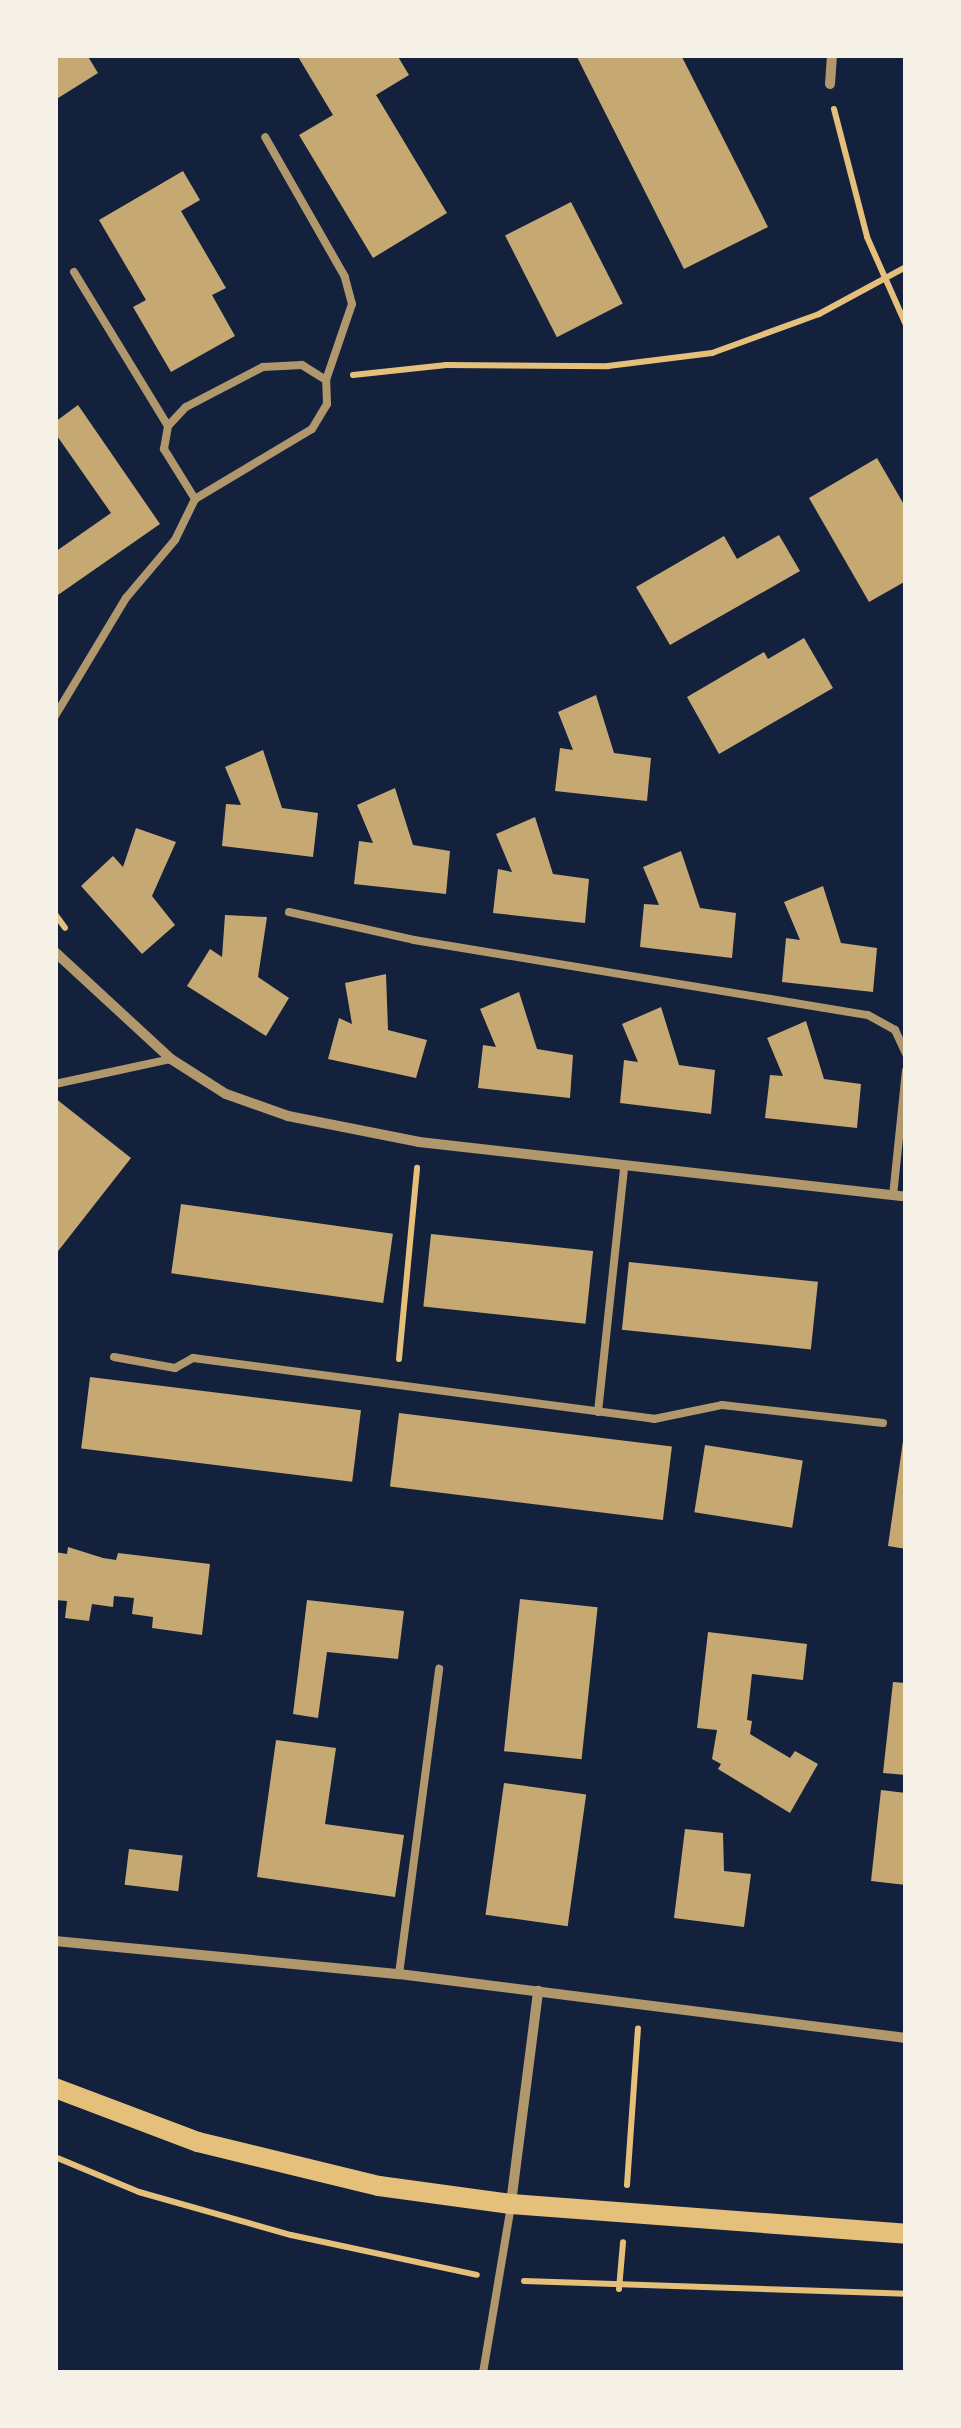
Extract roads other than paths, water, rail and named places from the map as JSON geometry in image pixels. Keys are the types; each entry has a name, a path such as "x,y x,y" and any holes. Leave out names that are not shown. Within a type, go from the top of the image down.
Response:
{"main road":[{"path":"55,2088 198,2142 379,2186 511,2204 906,2234"}],"street":[{"path":"830,84 832,55"},
{"path":"55,952 171,1060 226,1094 288,1116 419,1142 906,1197"},
{"path":"55,1941 399,1974 906,2038"},
{"path":"511,2204 538,1991"}],"lane":[{"path":"55,716 126,598 175,540 195,500 312,430 327,404 326,380 352,304 345,277 265,136"},
{"path":"74,272 168,426"},
{"path":"195,500 164,449 168,426 186,407 264,367 302,365 326,380"},
{"path":"289,912 414,940 868,1015 895,1030 906,1054"},
{"path":"55,1084 171,1060"},
{"path":"892,1196 906,1071"},
{"path":"598,1412 624,1168"},
{"path":"114,1357 175,1368 193,1358 654,1419 722,1405 766,1406 883,1424"},
{"path":"399,1974 439,1669"},
{"path":"483,2373 511,2204"}]}
